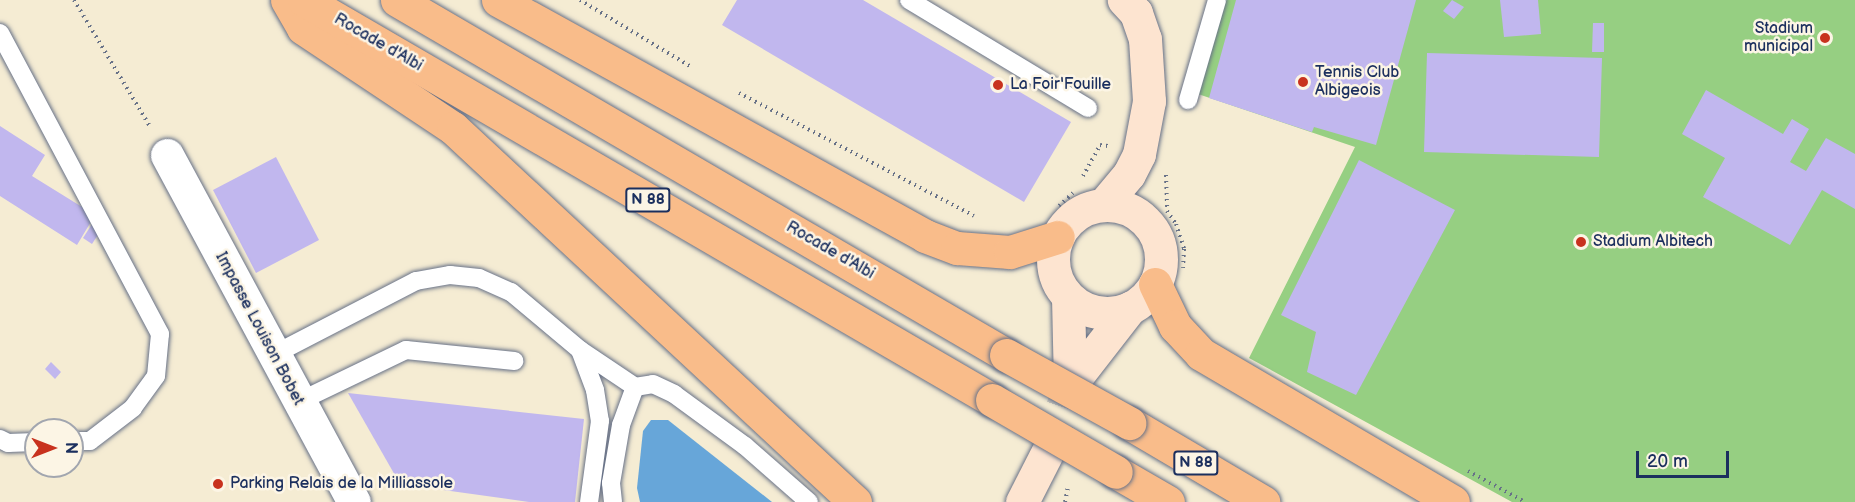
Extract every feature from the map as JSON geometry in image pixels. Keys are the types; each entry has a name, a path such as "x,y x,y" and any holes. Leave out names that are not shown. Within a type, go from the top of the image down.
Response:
{"highway":[{"path":"287,0 303,28 453,128 855,502"},
{"name":"Rocade d'Albi","path":"304,0 1168,502"},
{"name":"Rocade d'Albi","path":"397,0 1263,502"},
{"path":"498,0 924,236 957,248 1010,252 1055,225"},
{"path":"1169,280 1175,326 1201,354 1453,502"}],"main road":[{"path":"1136,4 1144,39 1148,78 1155,234 1160,268 1169,280 1130,308 1070,385 1068,297 1054,269 1055,225 1076,214 1103,205 1133,212 1155,234"},
{"path":"1103,205 1129,174 1153,160"},
{"path":"1068,297 1096,312 1130,308"},
{"path":"1022,502 1047,453 1057,494"}],"street":[{"name":"Impasse Louison Bobet","path":"167,155 298,402 354,502"}],"lane":[{"path":"909,0 1088,108"},
{"path":"1188,100 1217,0"},
{"path":"0,33 160,334 156,376 133,408 90,441 84,441"},
{"path":"273,355 416,281 450,275 479,279 511,292 580,350 635,387 653,384 674,394 745,446 809,502"},
{"path":"298,402 406,350 514,361"},
{"path":"580,350 596,390 600,421 589,502"},
{"path":"613,502 611,483 621,425 635,387"},
{"path":"0,439 8,444 24,443"}],"path":[{"path":"74,0 167,155"},
{"path":"580,0 699,72"},
{"path":"730,89 978,219"},
{"path":"1055,225 1100,145 1153,160 1167,211 1176,224 1184,249 1169,280"},
{"path":"1057,494 1065,502"}],"green space":[{"name":"Stadium Albitech","path":"1217,0 1855,0 1855,502 1512,502 1249,358 1355,147 1198,94"}],"water":[{"path":"651,420 668,420 772,502 640,502 637,488 643,431"}],"building":[{"path":"737,0 863,0 1071,122 1024,202 722,25"},
{"name":"Tennis Club Albigeois","path":"1236,0 1416,0 1376,145 1314,127 1312,132 1209,98"},
{"path":"1452,0 1464,7 1454,19 1443,11"},
{"path":"1500,0 1538,0 1541,34 1504,37"},
{"path":"1593,23 1604,23 1604,52 1592,52"},
{"path":"1427,53 1602,58 1599,157 1424,152"},
{"path":"1706,90 1783,134 1792,119 1809,129 1790,162 1806,171 1826,138 1855,154 1855,209 1822,190 1790,245 1703,197 1725,158 1682,134"},
{"path":"0,126 45,155 32,176 95,215 77,245 0,196"},
{"path":"276,157 319,240 256,273 213,190"},
{"path":"1359,160 1455,210 1356,395 1307,372 1316,332 1281,315"},
{"path":"94,221 103,227 92,244 83,238"},
{"path":"51,362 61,372 55,379 45,369"},
{"path":"348,393 584,419 575,502 529,502 400,484"}],"tunnel":[{"path":"1047,453 1070,385"}],"place":[{"name":"Stadium municipal","path":"1825,38"},
{"name":"Tennis Club Albigeois","path":"1303,82"},
{"name":"La Foir'Fouille","path":"998,85"},
{"name":"Stadium Albitech","path":"1581,242"},
{"name":"Parking Relais de la Milliassole","path":"218,484"}]}
